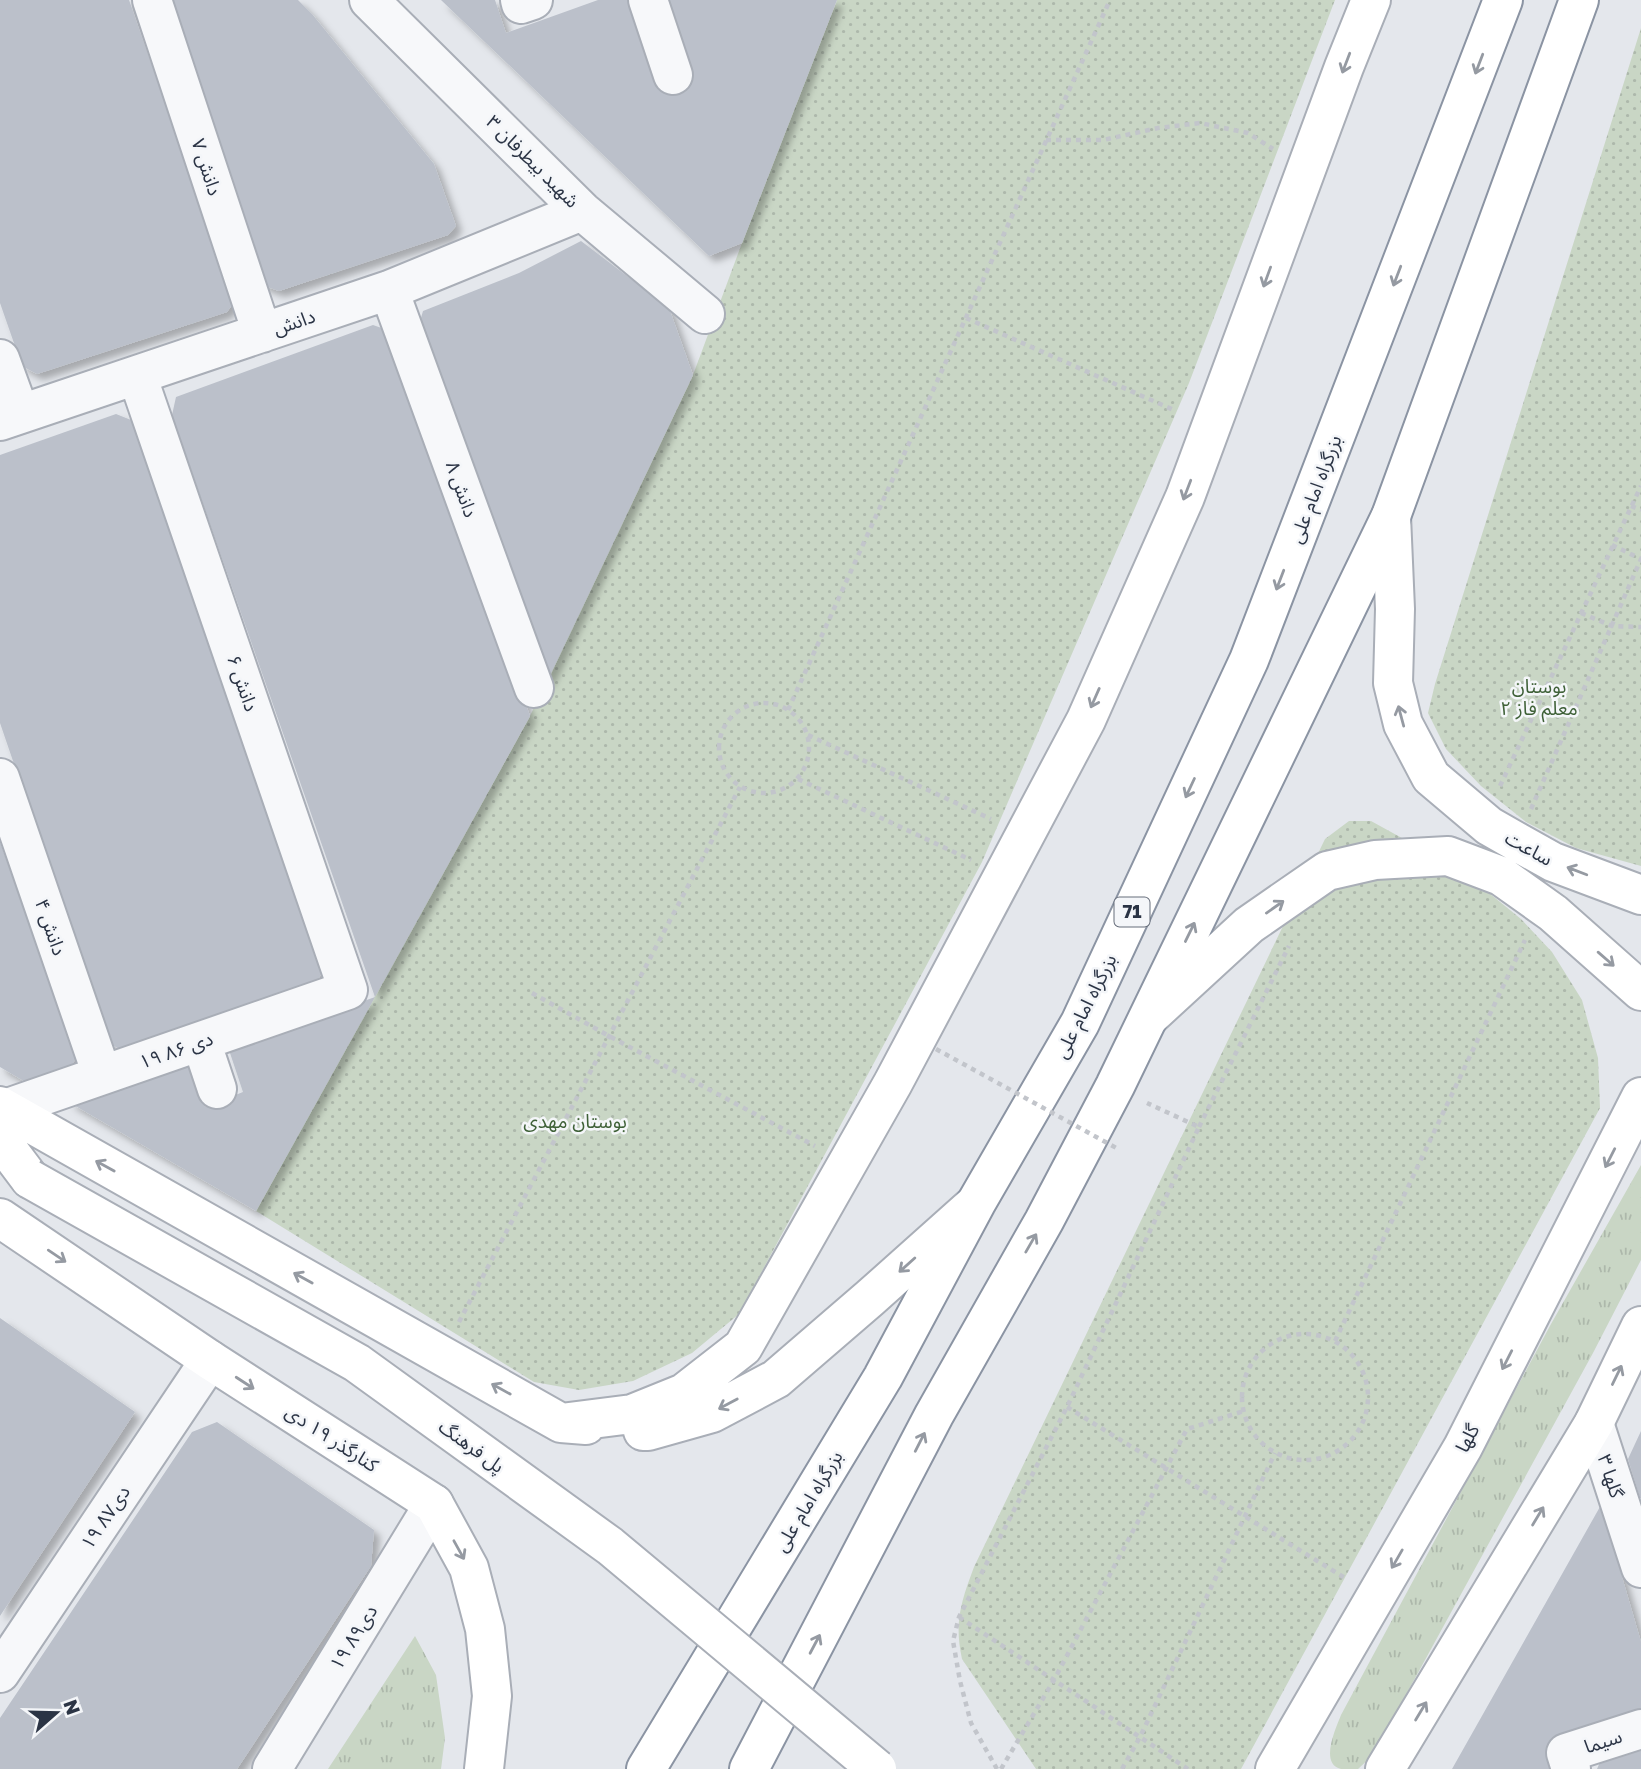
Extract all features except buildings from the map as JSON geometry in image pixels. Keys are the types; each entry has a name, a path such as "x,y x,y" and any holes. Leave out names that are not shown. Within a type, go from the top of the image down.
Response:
{"main road":[{"path":"561,1423 632,1414 684,1393 743,1348 893,1083 1086,720 1185,497 1371,0"},
{"name":"بزرگراه امام علی","path":"646,1769 883,1377 976,1203 1080,1023 1249,660 1503,0"},
{"path":"751,1767 934,1415 1044,1221 1115,1086 1391,516 1579,0"},
{"name":"ساعت","path":"1391,516 1395,609 1394,683 1403,724 1431,777 1483,821 1517,842 1553,862 1641,895"},
{"name":"ساعت","path":"1150,1016 1249,925 1326,871 1376,860 1448,856 1501,876 1541,905 1641,991"},
{"name":"گلها","path":"1275,1769 1463,1447 1641,1097"},
{"path":"2,1118 561,1423 648,1432 712,1413 776,1379 976,1203"},
{"path":"2,1118 15,1174"},
{"name":"پل فرهنگ","path":"15,1174 357,1363 610,1546 877,1769"},
{"name":"کنارگذر ۱۹ دی","path":"0,1218 210,1360 434,1504 469,1568 485,1629 492,1696 484,1769"},
{"path":"1385,1769 1594,1423 1641,1326"},
{"path":"625,1769 694,1689"}],"street":[{"name":"دانش ۷","path":"152,0 262,333"},
{"name":"شهید بیطرفان ۳","path":"369,0 582,211 705,314"},
{"path":"648,0 673,75"},
{"name":"دانش","path":"10,418 389,290 582,211"},
{"name":"دانش ۸","path":"389,290 534,688"},
{"path":"0,359 10,418"},
{"name":"۶ دانش","path":"137,375 348,990"},
{"name":"دانش ۴","path":"2,787 102,1075"},
{"name":"۱۹ دی ۸۶","path":"2,1118 102,1075 348,990"},
{"path":"201,1041 217,1088"},
{"name":"۱۹ دی۸۷","path":"0,1673 210,1360"},
{"name":"گلها ۳","path":"1594,1423 1641,1568"},
{"name":"۱۹ دی۸۹","path":"272,1769 434,1504"},
{"name":"سیما","path":"1568,1761 1641,1729"}],"path":[{"path":"788,710 1110,0"},
{"path":"1046,140 1103,140 1158,128 1200,123 1248,133 1306,170"},
{"path":"965,318 1212,426"},
{"path":"1483,821 1641,486"},
{"path":"1631,506 1641,510"},
{"path":"1517,842 1641,559 1612,545"},
{"path":"1581,613 1612,626 1641,627"},
{"path":"758,703 774,704 788,710 800,720 807,734 809,750 806,765 798,779 786,788 770,793 755,793 740,787 728,776 721,762 719,746 726,724 743,708 758,703"},
{"path":"807,734 1025,834"},
{"path":"798,779 1003,875"},
{"path":"441,1356 740,787"},
{"path":"1335,1341 1541,905"},
{"path":"1244,1411 1187,1429 1054,1680 999,1769 971,1723 953,1641 959,1617 1067,1407 1199,1127 1290,944"},
{"path":"533,993 848,1163"},
{"path":"936,1049 1120,1150"},
{"path":"1139,1100 1199,1127"},
{"path":"1300,1334 1318,1335 1335,1341 1350,1352 1361,1366 1367,1384 1365,1419 1356,1435 1343,1448 1328,1457 1293,1460 1275,1453 1261,1443 1250,1428 1244,1411 1242,1393 1254,1360 1267,1347 1283,1338 1300,1334"},
{"path":"1067,1407 1375,1597"},
{"path":"1122,1769 1140,1737 1275,1453"},
{"path":"959,1617 1188,1769"}],"green space":[{"name":"بوستان مهدی","path":"837,0 1335,0 1189,383 982,862 739,1314 692,1353 633,1381 579,1390 534,1382 256,1211 530,716 693,375"},
{"name":"بوستان معلم فاز ۲","path":"1641,28 1641,866 1576,848 1526,822 1481,786 1446,749 1428,713"},
{"path":"1349,821 1371,821 1462,871 1521,919 1552,952 1582,1000 1598,1058 1600,1108 1241,1769 1036,1769 962,1659 959,1623 966,1591 974,1567 1325,839"},
{"path":"1641,1165 1641,1260 1373,1755 1358,1769 1341,1769 1334,1766 1330,1753 1331,1745 1341,1715 1551,1324"},
{"path":"415,1636 436,1675 445,1738 441,1769 328,1769"}]}
